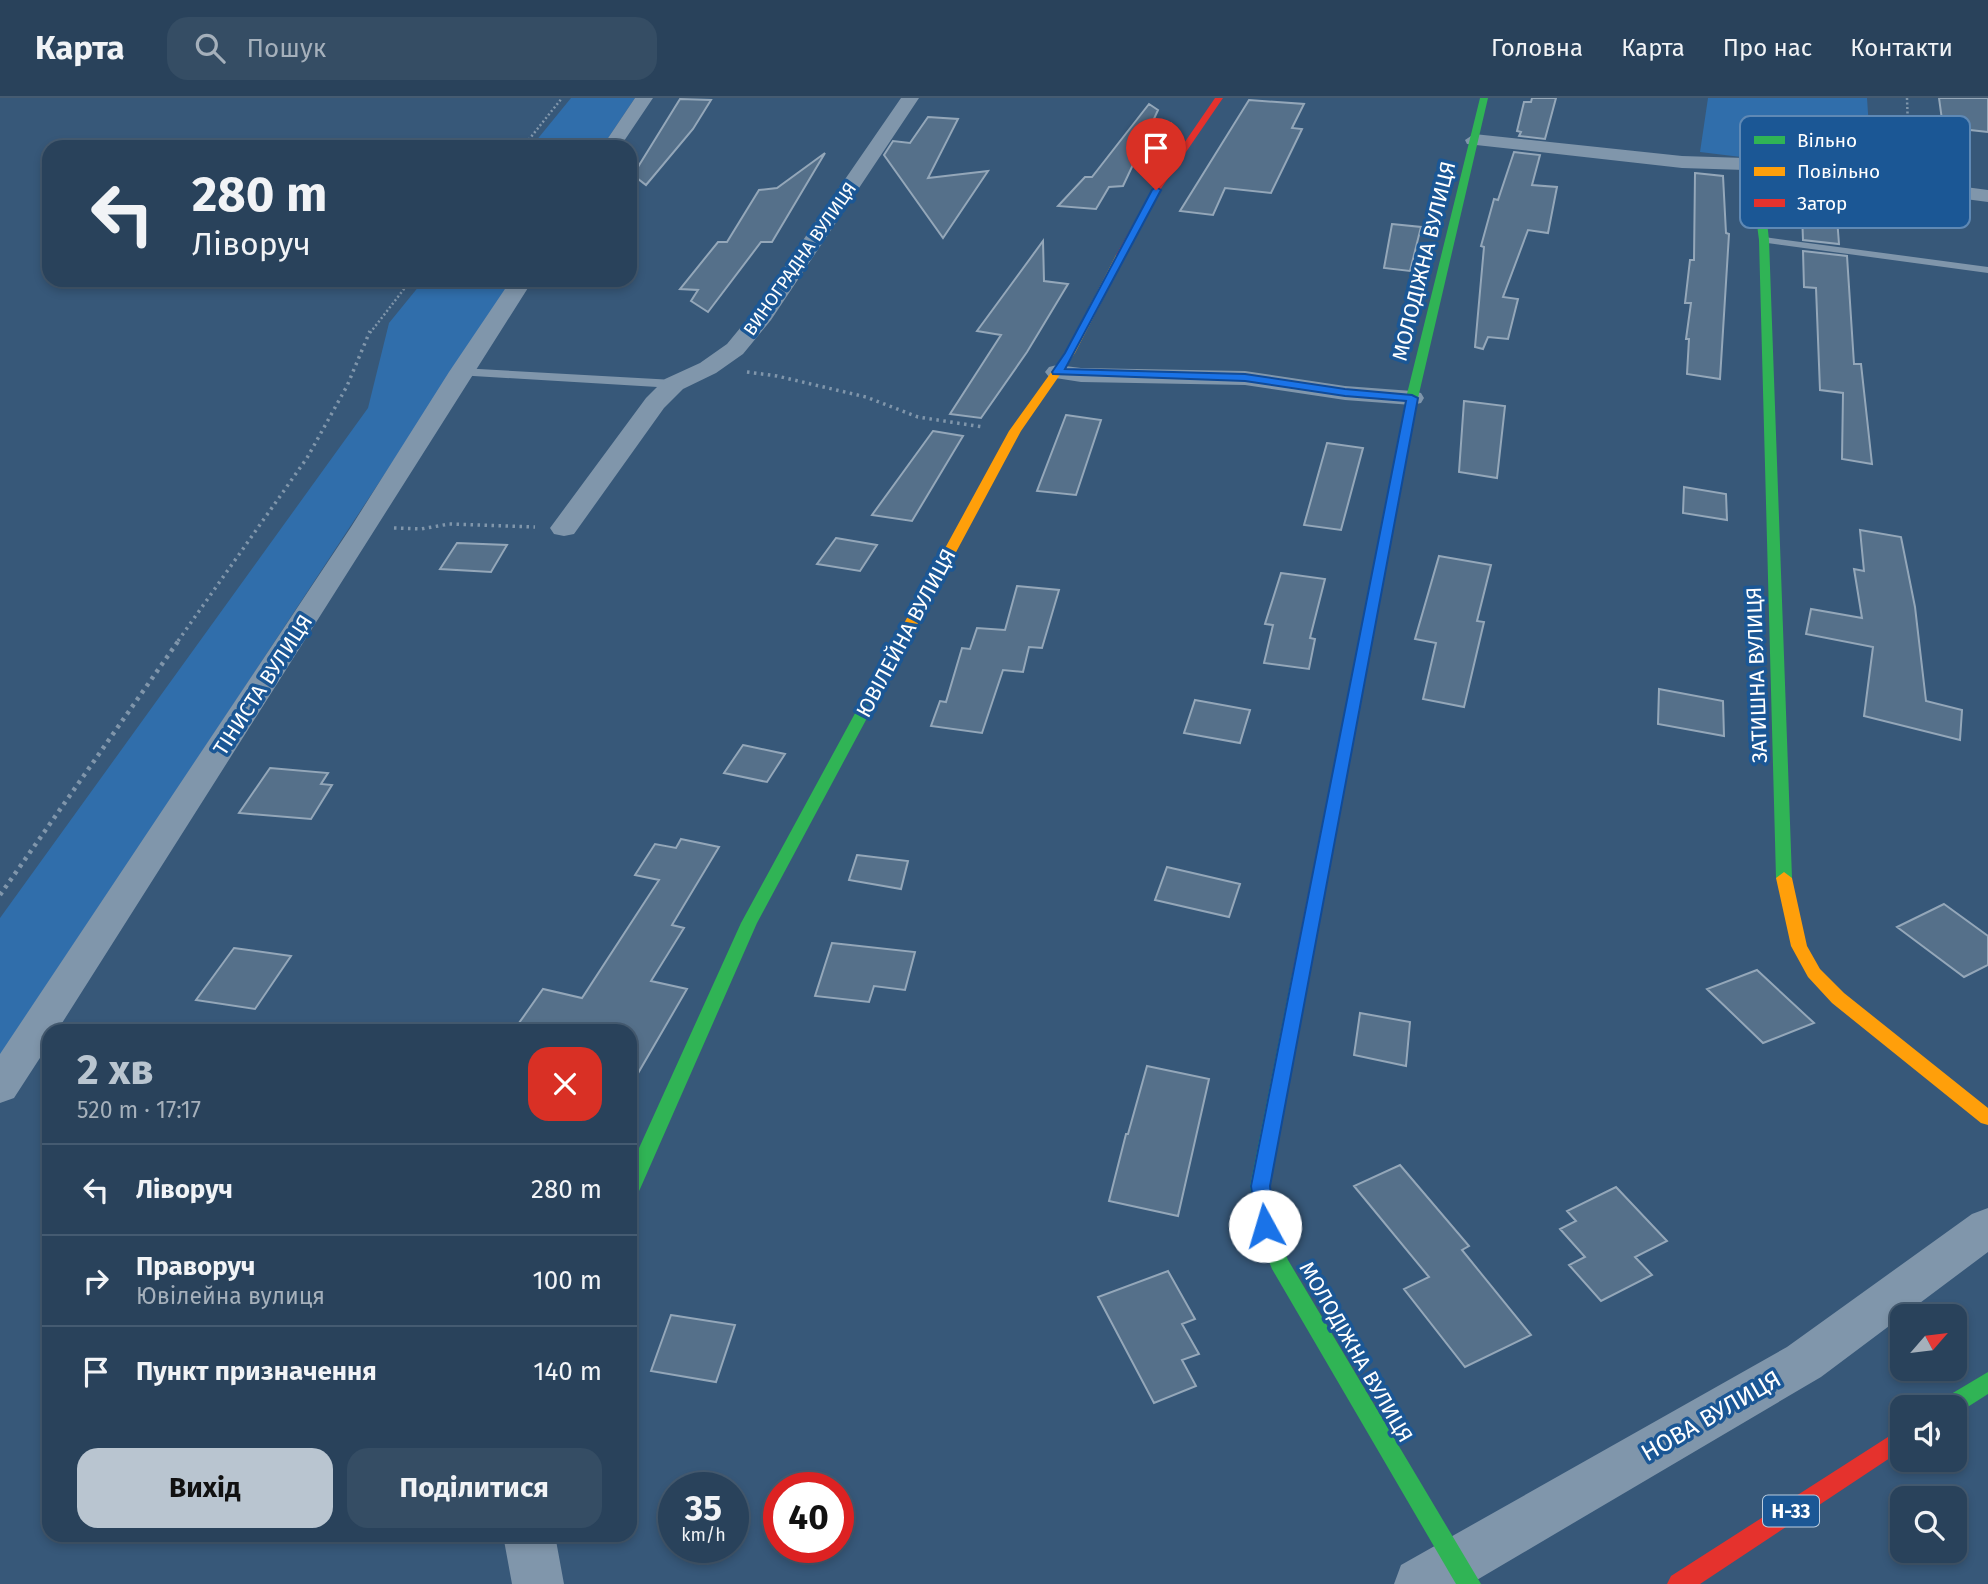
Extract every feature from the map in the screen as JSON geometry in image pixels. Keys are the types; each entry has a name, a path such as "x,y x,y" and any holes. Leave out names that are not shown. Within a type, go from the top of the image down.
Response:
{"street":[{"path":"616,140 644,98"},
{"name":"ВИНОГРАДНА ВУЛИЦЯ","path":"564,528 655,403 674,384 708,368 735,349 763,315 910,98"},
{"name":"ЮВІЛЕЙНА ВУЛИЦЯ","path":"637,1173 749,923 1015,431 1070,354 1156,190 1219,98"},
{"name":"МОЛОДІЖНА ВУЛИЦЯ","path":"1448,1577 1279,1263 1265,1226 1260,1186 1412,398 1484,98"},
{"path":"1475,140 1682,162 1740,164"},
{"path":"1970,193 1988,196"},
{"name":"ЗАТИШНА ВУЛИЦЯ","path":"1762,228 1784,882 1799,946 1814,973 1838,998 1988,1118"},
{"name":"ТІНИСТА ВУЛИЦЯ","path":"0,1087 365,527 517,287"},
{"path":"1057,372 1245,378 1345,393 1412,398"},
{"name":"НОВА ВУЛИЦЯ","path":"1448,1577 1804,1362 1988,1227"},
{"path":"1967,1395 1988,1381"},
{"name":"Н-33","path":"1679,1584 1890,1446"},
{"path":"530,1542 538,1584"}],"lane":[{"path":"1764,240 1988,270"},
{"path":"461,372 674,384"}],"path":[{"path":"529,140 562,98"},
{"path":"1907,98 1908,116"},
{"path":"0,895 307,458 347,386 372,327 405,287"},
{"path":"708,368 777,376 838,390 896,407 918,417 1015,431"},
{"path":"365,527 421,529 449,524 564,528"}],"shaded area":[{"path":"571,98 635,98 607,140 537,140"},
{"path":"1708,98 1867,98 1868,116 1740,116 1740,157 1700,152"},
{"path":"418,287 507,287 0,1060 0,918 368,408 389,323"}],"building":[{"path":"1532,98 1556,98 1545,139 1519,136 1521,132 1517,131 1524,102 1531,102"},
{"path":"1939,98 1988,98 1988,132 1970,130 1970,116 1941,116"},
{"path":"680,99 711,100 693,129 646,185 637,178 637,169"},
{"path":"1249,100 1304,104 1292,128 1302,129 1271,193 1225,188 1213,215 1180,211"},
{"path":"1149,104 1158,110 1153,121 1170,123 1145,157 1137,156 1123,186 1109,187 1096,209 1058,206 1085,177 1092,177"},
{"path":"928,117 958,119 928,178 988,171 943,238 884,155 893,141 910,143"},
{"path":"1514,152 1540,155 1532,185 1557,187 1548,233 1528,230 1503,297 1518,299 1508,339 1488,337 1483,349 1475,347 1484,247 1481,246 1494,199 1498,200"},
{"path":"825,153 772,242 761,242 708,312 691,301 698,290 680,289 718,242 727,242 759,190 777,188"},
{"path":"1695,173 1723,176 1726,233 1729,234 1720,379 1687,374 1689,339 1686,339 1691,303 1685,303 1690,260 1694,260"},
{"path":"1392,224 1421,227 1410,271 1384,268"},
{"path":"1803,228 1838,228 1839,244 1803,240"},
{"path":"1043,241 1044,281 1068,284 1027,352 981,418 950,414 1001,335 977,331"},
{"path":"1803,251 1847,256 1854,364 1861,364 1872,464 1842,459 1843,393 1820,390 1816,288 1804,287"},
{"path":"1464,401 1505,406 1497,478 1459,472"},
{"path":"1066,415 1101,420 1076,495 1037,491"},
{"path":"933,431 963,436 912,521 872,515"},
{"path":"1327,443 1363,448 1341,530 1304,525"},
{"path":"1684,487 1726,494 1727,520 1683,513"},
{"path":"1860,530 1901,537 1915,607 1926,701 1962,710 1960,740 1864,716 1873,647 1806,634 1811,609 1862,618 1854,569 1864,571"},
{"path":"836,538 877,545 860,571 817,564"},
{"path":"457,543 507,545 491,572 440,569"},
{"path":"1439,556 1491,565 1477,621 1484,622 1464,707 1423,699 1436,643 1415,639"},
{"path":"1281,573 1325,579 1310,638 1315,639 1309,669 1264,663 1273,625 1265,624"},
{"path":"1017,586 1059,590 1042,648 1029,647 1023,672 1003,670 982,733 931,726 940,701 946,702 962,648 970,649 977,628 1005,630"},
{"path":"1659,689 1723,701 1724,736 1658,724"},
{"path":"1195,700 1250,710 1240,743 1184,733"},
{"path":"743,745 785,754 767,782 724,773"},
{"path":"270,768 328,773 321,784 332,785 311,819 239,813"},
{"path":"681,839 719,847 672,925 684,928 651,981 687,989 637,1075 637,1024 519,1023 543,989 582,998 659,880 635,875 655,844 676,848"},
{"path":"857,855 908,861 901,889 849,880"},
{"path":"1167,867 1240,884 1229,917 1155,900"},
{"path":"1944,904 1988,936 1988,965 1964,977 1897,927"},
{"path":"832,943 915,952 905,990 874,986 869,1002 815,996"},
{"path":"234,948 291,956 255,1009 196,1000"},
{"path":"1757,970 1814,1023 1763,1043 1707,989"},
{"path":"1360,1013 1410,1022 1406,1066 1354,1055"},
{"path":"1147,1066 1209,1079 1178,1216 1109,1201"},
{"path":"1400,1165 1469,1246 1462,1250 1531,1335 1465,1367 1404,1289 1429,1277 1354,1186"},
{"path":"1616,1187 1667,1241 1635,1257 1652,1275 1601,1301 1569,1265 1585,1257 1560,1229 1576,1221 1567,1211"},
{"path":"1168,1271 1195,1319 1182,1324 1199,1354 1182,1360 1196,1386 1154,1403 1098,1297"},
{"path":"671,1315 735,1325 716,1382 651,1371"}],"traffic: fast":[{"path":"1393,499 1412,398 1484,98"},
{"path":"1762,228 1784,878"},
{"path":"637,1173 749,923 903,638"},
{"path":"1301,975 1260,1186 1265,1226 1279,1263 1469,1584"},
{"path":"1967,1395 1988,1382"}],"traffic: slow":[{"path":"903,638 1015,431 1070,353 1121,255"},
{"path":"1784,878 1799,946 1814,973 1838,998 1988,1118"}],"traffic: jam":[{"path":"1121,255 1156,190 1219,98"},
{"path":"1301,975 1393,499"},
{"path":"1679,1584 1890,1446"}],"route":[{"path":"1156,190 1070,354 1057,372 1081,375 1245,378 1345,393 1412,398 1260,1186 1265,1226"}]}
